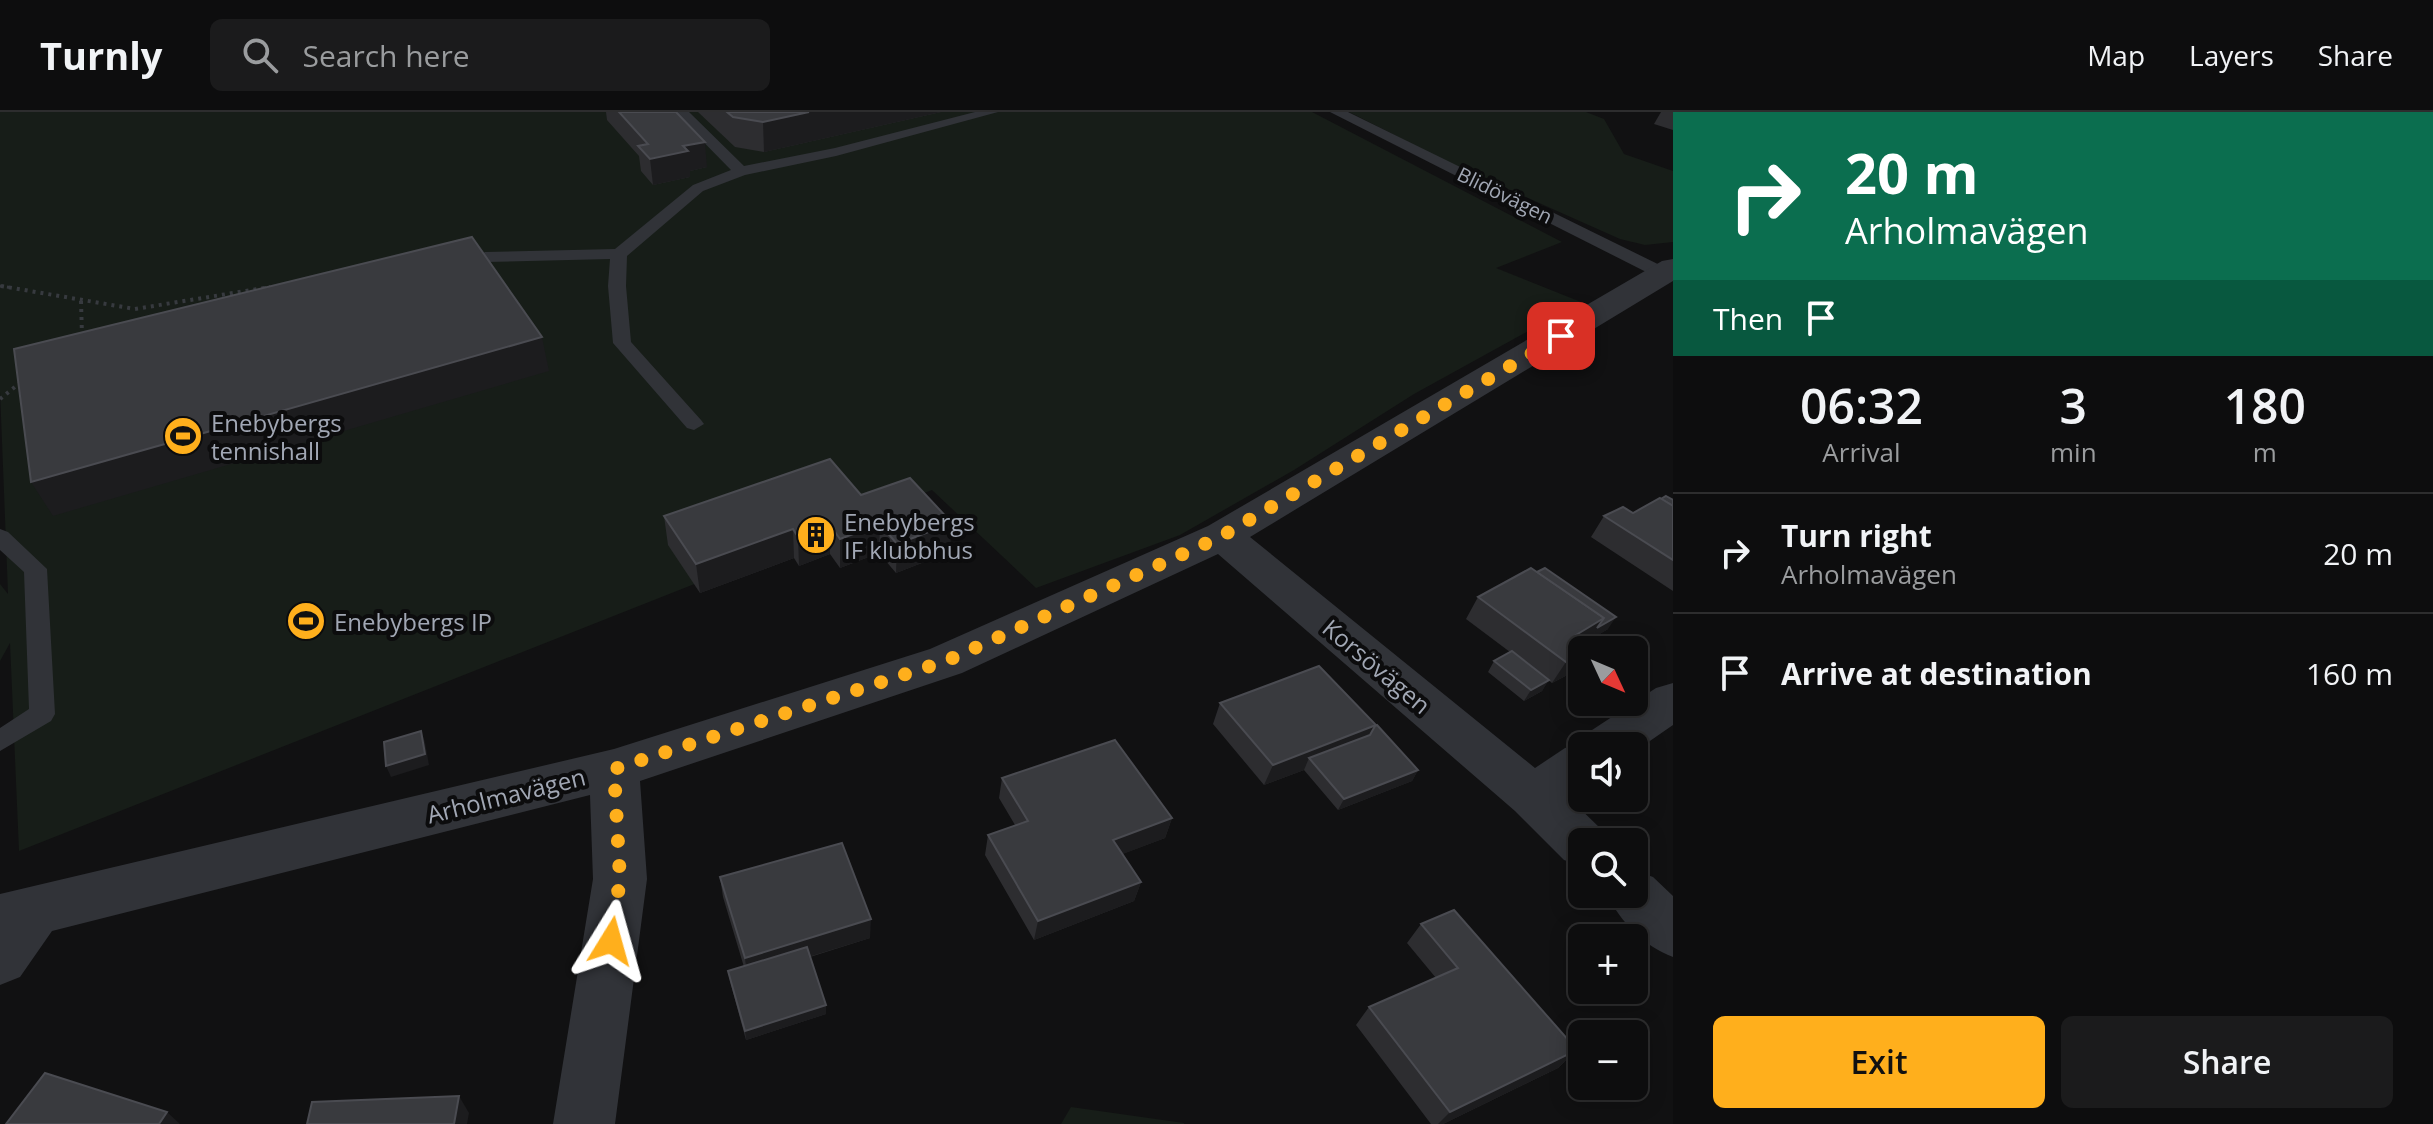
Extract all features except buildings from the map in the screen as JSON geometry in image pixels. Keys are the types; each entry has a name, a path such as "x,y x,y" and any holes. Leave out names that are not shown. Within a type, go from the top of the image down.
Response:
{"street":[{"name":"Arholmavägen","path":"18,914 614,769 946,661 1222,536 1671,274"},
{"name":"Korsövägen","path":"1222,536 1533,796 1568,830"},
{"path":"1627,732 1673,701"},
{"path":"584,1124 620,879 614,769"},
{"path":"1533,796 1568,772"},
{"path":"1648,908 1673,932"},
{"path":"0,959 18,914"}],"lane":[{"path":"681,112 741,171"},
{"path":"485,257 619,254 698,188 741,171 836,152 991,112"},
{"name":"Blidövägen","path":"1337,112 1671,274"},
{"path":"619,254 617,286 622,343 694,424"},
{"path":"0,537 35,569 42,714 0,741"}],"path":[{"path":"0,286 135,309 270,287"},
{"path":"81,301 82,347"},
{"path":"0,399 30,376"}],"shaded area":[{"name":"Enebybergs IP","path":"0,112 1312,112 1562,242 1496,268 1581,302 1414,394 1294,470 1180,535 1036,588 932,490 19,851 10,643 0,661 0,584 8,594 0,391"},
{"path":"1349,112 1586,112 1604,119 1624,154 1673,171 1673,242 1645,245 1620,239 1452,164"},
{"path":"1071,1107 1184,1123 1184,1124 1061,1124"}],"place":[{"name":"Enebybergs tennishall","path":"183,436"},
{"name":"Enebybergs IF klubbhus","path":"816,535"},
{"name":"Enebybergs IP","path":"306,621"}],"route":[{"path":"611,941 620,879 614,769 946,661 1194,549 1222,536 1561,336"}]}
